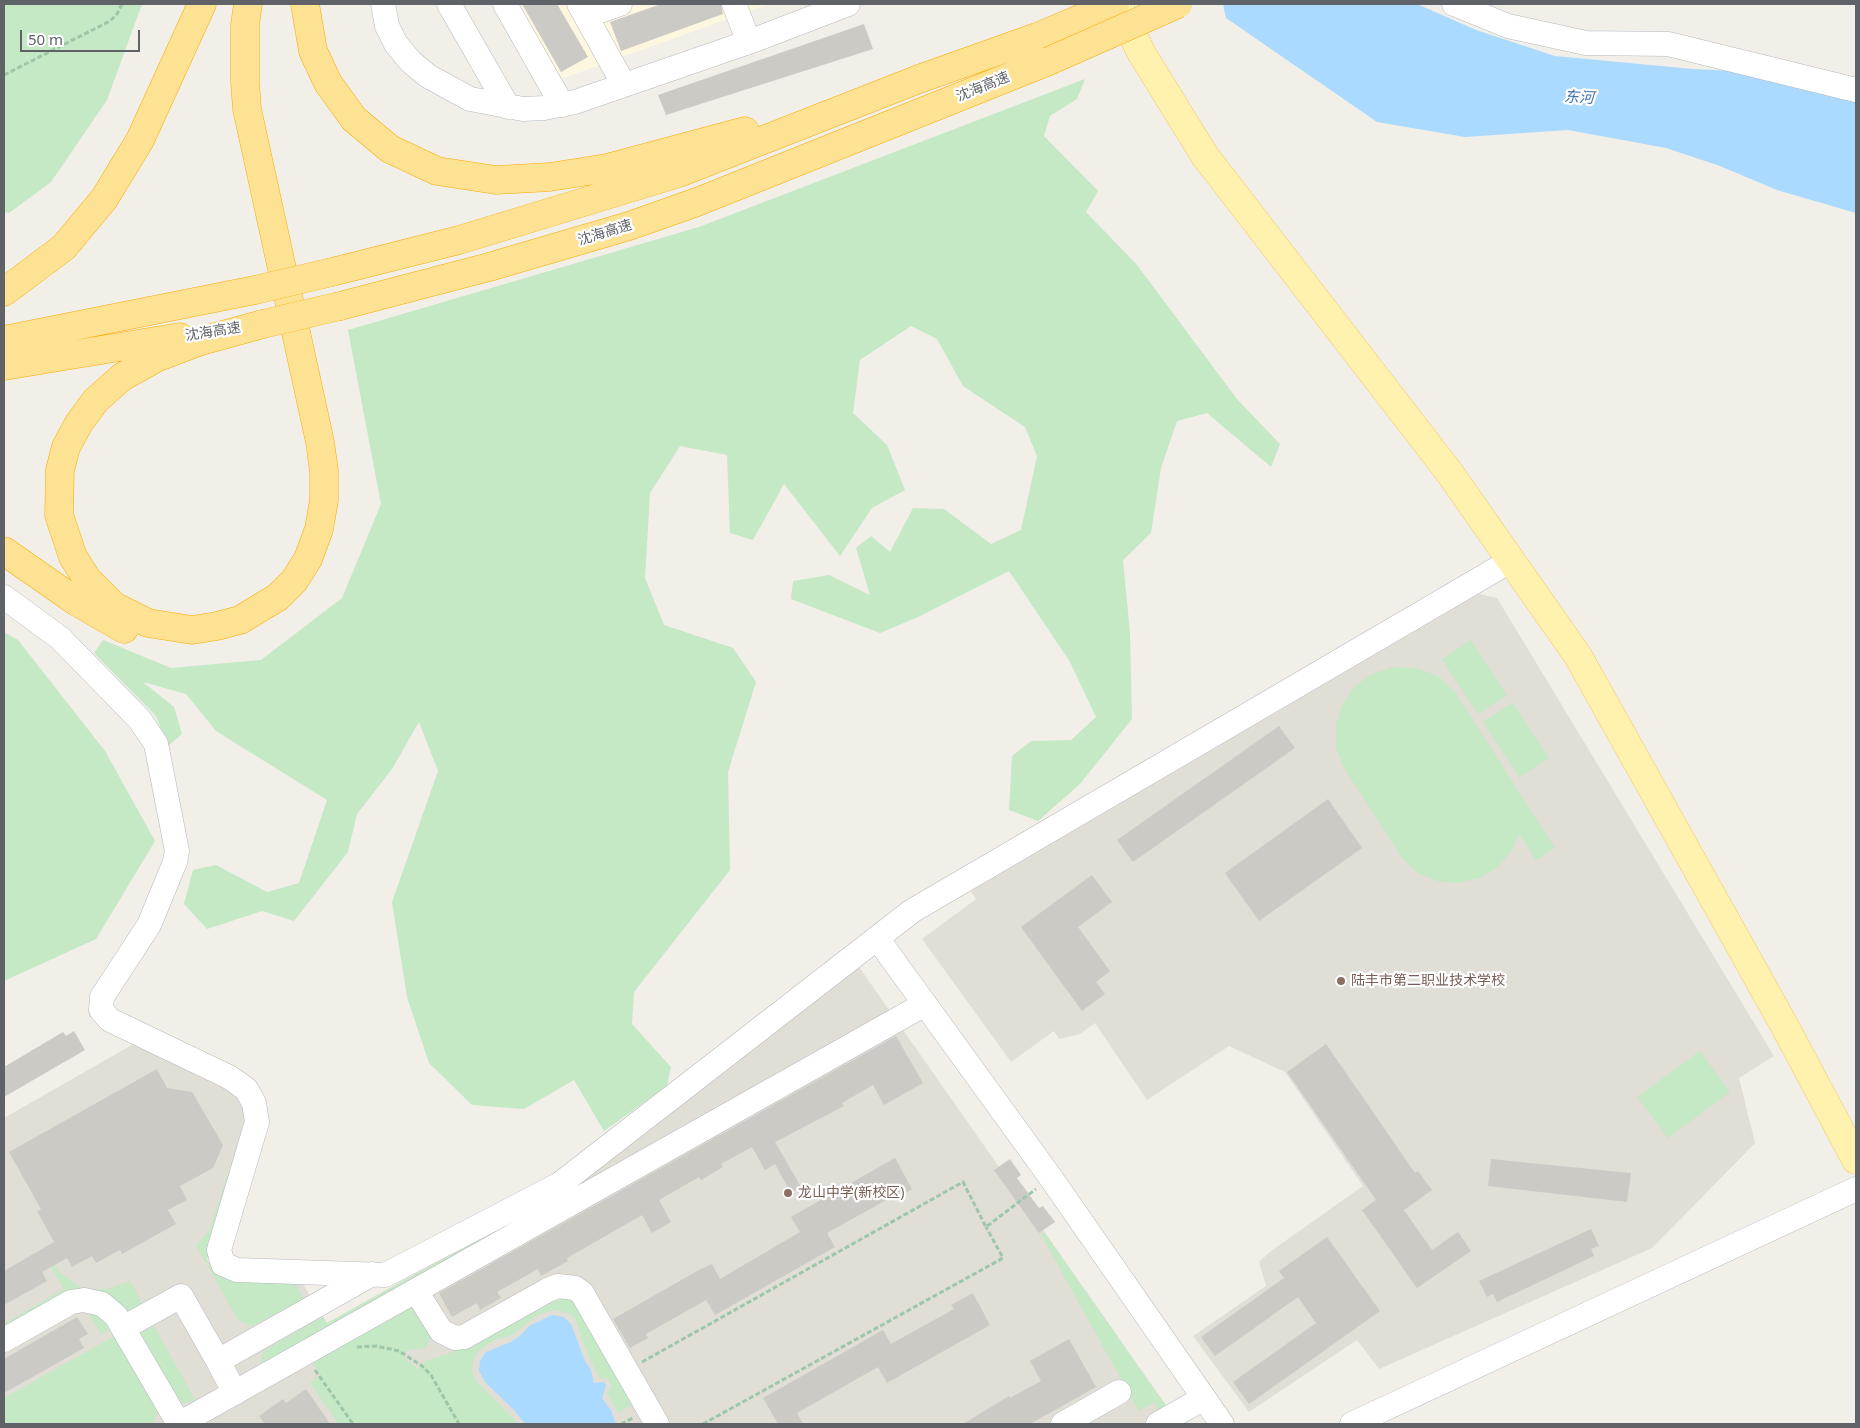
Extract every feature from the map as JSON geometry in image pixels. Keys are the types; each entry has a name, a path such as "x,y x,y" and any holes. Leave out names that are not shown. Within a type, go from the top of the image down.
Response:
{"highway":[{"path":"4,292 64,247 104,199 140,140 202,4"},
{"path":"248,4 244,25 247,109 320,442 324,471 324,500 319,528 308,559 294,580 278,597 240,620 216,626 192,630 148,623 114,606 87,579 73,557 59,515 60,470 66,447 78,423 96,400 122,377 156,358 174,351 263,324"},
{"path":"4,551 77,602 126,630 155,640 181,644 207,644 232,638 259,627 289,609 311,586 323,565 334,541 338,521 340,474 332,421 260,113 255,43 260,4"},
{"path":"305,4 313,51 328,83 354,119 390,149 437,171 496,180 550,178 607,168 731,135 919,78"},
{"name":"沈海高速","path":"4,340 255,290 477,235 679,173 919,78 1037,37 1116,4"},
{"name":"沈海高速","path":"4,366 263,324 489,267 630,226 697,202 1049,61 1178,4"}],"main road":[{"path":"1116,4 1142,54 1205,156 1449,472 1578,656 1783,1023 1856,1160"}],"street":[{"path":"383,4 387,26 396,44 411,62 428,76 470,99 523,109 562,105 624,85 749,42 848,4"},
{"path":"449,4 508,106"},
{"path":"505,4 562,105"},
{"path":"620,4 582,10 624,85"},
{"path":"734,4 749,42"},
{"path":"1454,4 1508,26 1586,43 1668,44 1856,90"},
{"path":"4,597 60,638 140,720 156,744 177,851 175,862 149,925 102,997 101,1010 110,1020 229,1077 246,1089 254,1103 257,1122 219,1250 223,1264 237,1270 385,1275 396,1271 560,1184 912,911 1512,560"},
{"path":"877,938 1051,1178 1222,1424"},
{"path":"4,1340 77,1300 91,1300 108,1307 116,1316 179,1424 925,1004"},
{"path":"1352,1424 1856,1189"},
{"path":"218,1361 372,1274"},
{"path":"416,1291 441,1331 455,1338 464,1337 553,1288 558,1286 575,1288 582,1293 653,1417"},
{"path":"123,1328 180,1296 235,1393"},
{"path":"1063,1424 1119,1392"},
{"path":"1158,1424 1204,1398"}],"path":[{"path":"4,75 110,21 118,14 122,4"},
{"path":"986,1227 1051,1178"},
{"path":"638,1364 963,1182 1003,1258 704,1424"},
{"path":"349,1349 376,1346 408,1356 422,1366 430,1375 459,1424"},
{"path":"321,1364 314,1368 353,1424"},
{"path":"621,1424 653,1417"}],"shaded area":[{"path":"517,4 769,4 561,79"},
{"name":"陆丰市第二职业技术学校","path":"1479,594 1497,598 1774,1056 1739,1078 1755,1143 1652,1248 1379,1369 1357,1340 1249,1412 1193,1336 1266,1286 1259,1262 1271,1251 1363,1186 1285,1072 1229,1046 1147,1100 1095,1023 1080,1034 1059,1039 1054,1031 1011,1062 922,939 976,899 971,891"},
{"name":"龙山中学(新校区)","path":"859,967 1179,1424 4,1424 4,1118 137,1042 244,1097 250,1118 207,1259 214,1272 247,1282 303,1284 327,1323 436,1262"}],"green space":[{"path":"4,4 142,4 107,100 51,182 9,213 4,212"},
{"path":"1085,79 1077,99 1050,116 1044,136 1098,191 1086,212 1137,265 1237,399 1280,444 1271,467 1207,413 1177,421 1161,468 1151,533 1123,560 1130,633 1132,719 1080,784 1038,821 1009,810 1012,756 1031,741 1071,740 1096,717 1070,662 1009,571 918,617 880,633 791,599 793,581 829,575 870,595 856,548 871,536 890,552 913,508 944,509 991,544 1021,530 1037,456 1025,427 963,386 937,339 911,326 860,360 853,413 887,445 905,490 872,508 840,556 784,484 753,540 730,533 727,455 680,446 650,493 645,578 664,625 733,648 756,682 728,772 730,870 634,992 632,1024 671,1067 667,1086 604,1131 574,1080 524,1109 472,1105 429,1063 407,997 392,902 438,771 419,722 392,769 357,814 348,852 294,921 262,911 207,929 184,904 193,870 216,865 267,892 299,883 327,800 216,731 186,694 143,682 174,707 182,734 168,746 156,716 94,653 103,640 171,668 261,660 342,598 381,504 348,330 699,227"},
{"path":"4,632 18,640 105,751 155,841 96,939 4,981"},
{"path":"1471,640 1507,695 1478,714 1442,659"},
{"path":"1392,667 1416,668 1438,676 1455,692 1555,848 1536,860 1519,834 1512,850 1497,868 1479,878 1458,883 1437,881 1417,872 1402,858 1343,766 1336,747 1336,725 1342,705 1353,688 1370,675"},
{"path":"1513,703 1549,758 1519,777 1483,722"},
{"path":"1700,1051 1730,1092 1668,1138 1637,1097"},
{"path":"250,1107 250,1118 207,1259 214,1272 247,1282 296,1284 304,1299 252,1326 238,1320 196,1245 209,1231"},
{"path":"538,1207 541,1212 263,1365 261,1359 263,1351 323,1317 327,1323"},
{"path":"1044,1232 1169,1410 1162,1415 1154,1402 1139,1411 1041,1235"},
{"path":"55,1265 58,1271 80,1287 90,1290 111,1288 130,1281 142,1303 125,1313 108,1298 4,1331 4,1324 64,1289 51,1267"},
{"path":"555,1297 570,1299 576,1303 634,1404 618,1413 607,1393 612,1386 607,1378 599,1378 584,1346 576,1320 568,1313 554,1310 539,1314 510,1336 494,1340 478,1351 473,1361 472,1373 479,1384 519,1424 339,1424 310,1383 321,1375 309,1357 407,1305 414,1308 431,1336 426,1348 407,1350 403,1357 419,1369 425,1361 448,1354"},
{"path":"86,1309 93,1310 114,1327 101,1335"},
{"path":"154,1326 196,1401 183,1403 177,1400 138,1335"},
{"path":"118,1334 159,1408 153,1424 4,1424 4,1398"}],"water":[{"name":"东河","path":"1223,4 1417,4 1476,30 1555,56 1693,69 1753,72 1856,101 1856,213 1777,190 1720,166 1666,148 1568,130 1465,137 1377,122 1226,18"},
{"path":"552,1315 564,1317 571,1324 585,1361 591,1370 594,1383 604,1382 606,1386 602,1398 611,1410 616,1424 525,1424 514,1410 485,1382 479,1371 480,1361 486,1352 511,1342 529,1326"}],"building":[{"path":"522,4 557,4 588,57 561,72"},
{"path":"661,4 721,4 723,14 621,51 610,22"},
{"path":"864,24 873,49 666,115 658,95"},
{"path":"1279,726 1295,748 1133,862 1117,840"},
{"path":"1328,799 1362,848 1259,921 1225,873"},
{"path":"1092,875 1112,902 1078,927 1110,971 1096,982 1105,994 1082,1011 1021,927"},
{"path":"74,1031 85,1050 4,1097 4,1067 63,1032 66,1036"},
{"path":"896,1036 923,1083 884,1105 873,1085 842,1103 844,1106 775,1142 801,1187 791,1193 775,1164 765,1170 752,1147 721,1164 723,1167 701,1180 699,1177 659,1200 671,1222 652,1233 642,1215 567,1258 568,1261 541,1276 538,1269 497,1292 501,1298 480,1310 477,1303 452,1317 439,1293"},
{"path":"1326,1044 1415,1173 1418,1171 1432,1190 1404,1210 1432,1250 1458,1232 1471,1251 1417,1288 1362,1210 1376,1200 1287,1072"},
{"path":"157,1069 167,1088 192,1092 223,1145 213,1168 180,1186 187,1200 168,1210 176,1224 122,1254 120,1250 96,1263 92,1256 72,1267 67,1258 42,1272 47,1281 4,1305 4,1271 54,1242 37,1211 41,1209 9,1152"},
{"path":"895,1158 912,1189 892,1201 890,1198 827,1233 835,1247 715,1315 706,1300 646,1334 648,1338 630,1348 613,1319 712,1264 720,1279 800,1232 791,1217"},
{"path":"1010,1159 1021,1175 1017,1178 1039,1208 1043,1206 1055,1222 1039,1233 994,1170"},
{"path":"1491,1159 1631,1173 1627,1202 1488,1186"},
{"path":"1591,1229 1599,1246 1591,1249 1594,1256 1497,1302 1493,1294 1487,1297 1479,1281"},
{"path":"1327,1237 1380,1311 1249,1404 1233,1382 1316,1323 1298,1297 1215,1356 1201,1337 1284,1278 1279,1271"},
{"path":"973,1293 990,1325 887,1383 878,1367 797,1413 803,1424 778,1424 763,1398 883,1330 891,1344 954,1309 951,1305"},
{"path":"77,1317 88,1334 79,1339 84,1348 4,1393 4,1359"},
{"path":"1069,1339 1096,1387 1030,1424 963,1424 1009,1396 1010,1398 1041,1381 1030,1361"},
{"path":"306,1389 330,1424 265,1424 259,1416 283,1399 286,1403"}],"place":[{"name":"陆丰市第二职业技术学校","path":"1341,981"},
{"name":"龙山中学(新校区)","path":"788,1193"}]}
